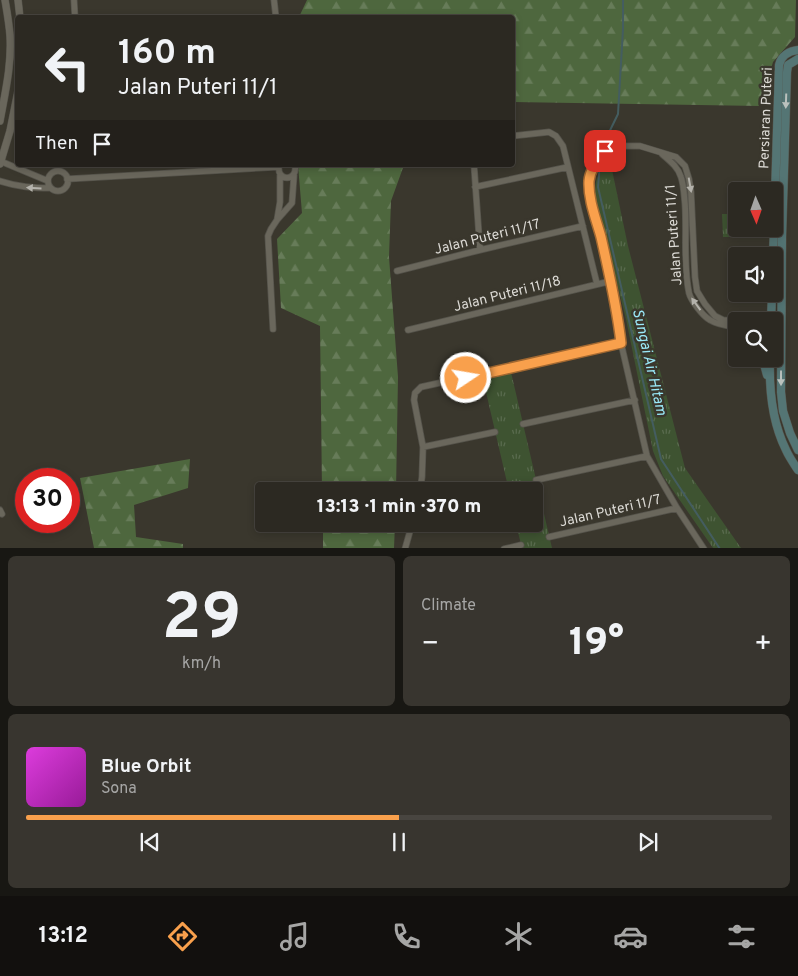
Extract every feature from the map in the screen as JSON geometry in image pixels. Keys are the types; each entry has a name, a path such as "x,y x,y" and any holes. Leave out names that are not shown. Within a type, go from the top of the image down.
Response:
{"main road":[{"name":"Persiaran Puteri","path":"775,182 779,66 780,61 791,51 798,50"},
{"name":"Persiaran Puteri","path":"777,312 787,72 788,64 798,59"},
{"path":"765,367 778,430 786,450 798,470"},
{"path":"769,382 770,367"},
{"name":"Persiaran Puteri","path":"779,367 780,392 786,418 790,433 798,450"}],"street":[{"path":"0,121 10,51 10,35 5,0"},
{"path":"18,0 20,15"},
{"path":"74,0 75,15"},
{"path":"274,0 276,15"},
{"path":"15,106 10,131 0,162 48,181"},
{"path":"515,136 549,132 556,136 563,146 596,284"},
{"name":"Jalan Puteri 11/1","path":"704,548 677,508 647,456 621,343 611,281 591,197 589,179 596,161 605,151 617,146 640,146 676,157 685,166 692,192 697,291 715,316 728,320"},
{"name":"Jalan Puteri 11/1","path":"660,153 674,164 681,176 684,189 686,270 691,297 697,308 709,320 728,326"},
{"path":"67,179 264,167"},
{"path":"277,220 280,202 280,175 278,167"},
{"path":"273,329 268,236 277,220 292,203 295,167"},
{"path":"474,167 480,250"},
{"path":"475,187 568,167"},
{"path":"0,181 17,186 62,189 66,185 67,179 59,168 50,175 48,181 51,188"},
{"path":"280,175 289,178 294,175"},
{"name":"Jalan Puteri 11/17","path":"397,271 583,226"},
{"name":"Jalan Puteri 11/18","path":"408,330 611,281"},
{"path":"421,482 423,447 414,400 415,393 421,388 621,343"},
{"path":"523,424 635,400"},
{"path":"423,447 495,432"},
{"path":"536,480 647,456"},
{"name":"Jalan Puteri 11/7","path":"549,537 677,508"},
{"path":"405,548 410,532"},
{"path":"504,548 521,544"}],"green space":[{"path":"307,0 796,0 795,37 773,62 760,106 515,102 515,15 300,15"},
{"path":"611,165 628,246 685,468 741,548 713,548 663,476 653,451 626,319 595,196 599,174"},
{"path":"298,167 403,167 391,201 389,257 398,377 396,482 322,482 320,326 281,308 277,239 302,213"},
{"path":"722,214 728,214 728,237 723,237"},
{"path":"510,368 537,482 507,482 482,375"},
{"path":"190,459 188,488 134,505 136,537 183,544 183,548 94,548 80,478"},
{"path":"543,509 552,548 522,548 518,532 543,532"},
{"path":"323,532 395,532 394,548 323,548"}],"waterway":[{"name":"Sungai Air Hitam","path":"600,151 618,114 623,0"},
{"name":"Sungai Air Hitam","path":"600,164 598,187 661,459 719,548"}],"route":[{"path":"466,378 621,343 618,315 591,197 589,179 596,161 605,151"}]}
